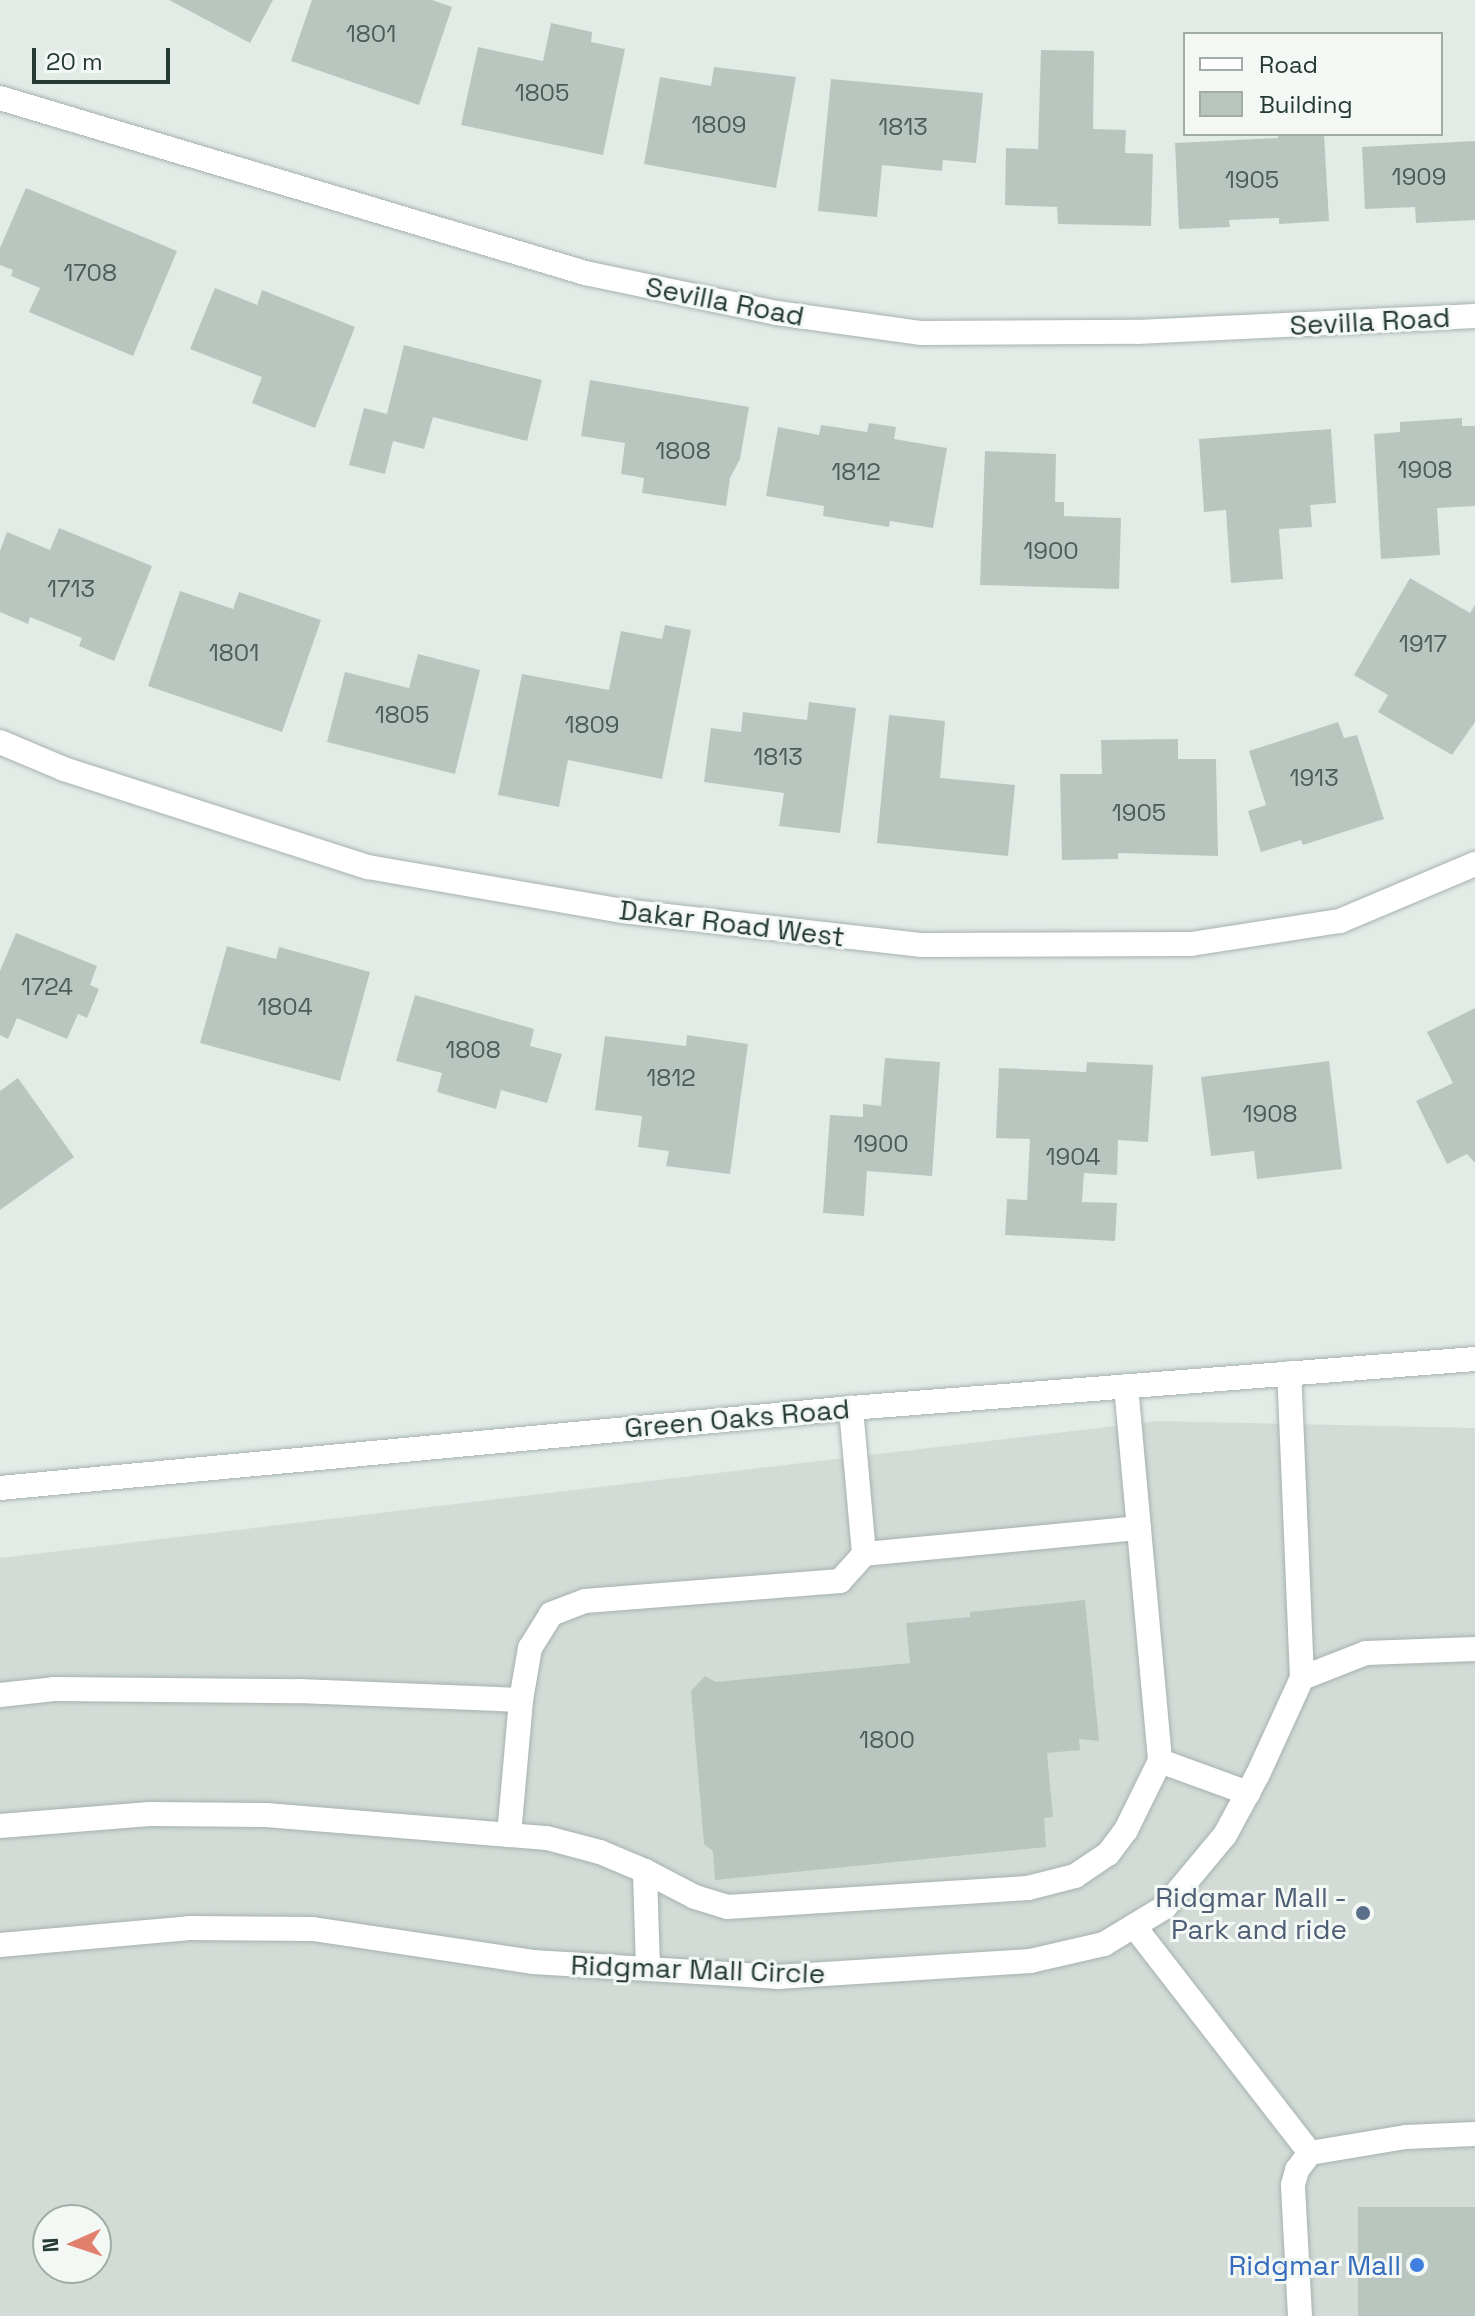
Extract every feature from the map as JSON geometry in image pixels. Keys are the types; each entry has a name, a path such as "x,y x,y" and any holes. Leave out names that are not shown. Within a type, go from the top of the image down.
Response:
{"street":[{"name":"Sevilla Road","path":"0,98 585,273 777,313 922,333 1137,332 1475,316"},
{"name":"Dakar Road West","path":"0,742 64,769 368,867 623,911 922,945 1191,944 1340,921 1475,864"},
{"name":"Green Oaks Road","path":"0,1488 851,1408 1475,1359"},
{"path":"1289,1373 1302,1678 1366,1653 1475,1649"},
{"path":"0,1826 150,1814 266,1815 547,1838 587,1848 645,1871 695,1897 727,1907 1028,1888 1075,1876 1108,1854 1126,1830 1160,1761 1126,1386"},
{"path":"851,1408 864,1554"},
{"path":"509,1835 521,1700 530,1648 551,1614 585,1601 840,1581 864,1554 1139,1528"},
{"name":"Ridgmar Mall Circle","path":"0,1945 189,1928 313,1929 533,1962 777,1977 1030,1961 1104,1944 1165,1907 1225,1835 1302,1678"},
{"path":"0,1695 54,1689 100,1689 299,1691 521,1700"},
{"path":"1160,1761 1248,1793"},
{"path":"645,1871 648,1968"},
{"path":"1134,1926 1310,2153"},
{"path":"1300,2316 1293,2185 1297,2170 1310,2153 1406,2137 1475,2134"}],"shaded area":[{"path":"1157,1421 1475,1428 1475,2316 0,2316 0,1558"}],"building":[{"path":"169,0 273,0 250,43"},
{"path":"312,0 432,0 452,7 419,105 291,61"},
{"path":"551,23 592,32 591,42 625,49 603,155 461,125 478,47 543,61"},
{"path":"1041,50 1094,51 1093,129 1126,130 1125,153 1153,154 1151,226 1058,224 1057,207 1005,205 1006,148 1038,149"},
{"path":"714,67 796,77 776,188 644,164 660,77 711,86"},
{"path":"831,79 983,93 976,163 943,160 942,171 882,165 877,217 818,211"},
{"path":"1324,136 1329,221 1279,224 1279,218 1229,220 1230,227 1179,229 1175,143"},
{"path":"1475,141 1475,220 1416,223 1415,207 1365,209 1362,147"},
{"path":"26,188 177,251 133,356 29,312 40,288 11,276 13,270 0,265 0,248"},
{"path":"215,288 257,305 262,290 355,327 315,428 252,403 262,377 190,349"},
{"path":"404,345 542,380 527,441 433,417 424,449 393,441 385,474 349,465 364,408 387,414"},
{"path":"590,380 749,407 740,459 730,478 726,506 642,493 644,478 621,474 625,443 581,436"},
{"path":"1462,418 1462,426 1475,426 1475,506 1437,508 1440,555 1381,559 1374,434 1400,432 1400,422"},
{"path":"869,423 896,427 894,439 947,448 933,528 890,521 889,527 823,516 824,506 766,496 778,427 819,435 821,425 867,432"},
{"path":"1331,429 1336,503 1310,505 1312,527 1279,529 1283,579 1231,583 1226,510 1204,512 1199,439"},
{"path":"985,451 1056,454 1055,502 1064,502 1064,516 1121,518 1119,589 980,585"},
{"path":"59,528 152,566 114,661 79,646 82,638 30,617 28,624 0,612 0,551 7,532 50,550"},
{"path":"1410,578 1470,613 1475,605 1475,722 1452,755 1378,712 1388,695 1354,675"},
{"path":"180,591 233,609 239,592 321,620 282,732 148,686"},
{"path":"665,625 691,630 662,779 568,760 559,807 498,795 522,674 609,690 621,631 662,639"},
{"path":"418,654 480,670 455,774 327,742 345,672 409,688"},
{"path":"809,702 856,708 840,833 779,826 784,793 704,782 711,728 741,732 743,712 807,720"},
{"path":"889,715 945,721 940,778 1015,785 1008,856 877,843"},
{"path":"1338,722 1344,738 1357,735 1384,819 1303,845 1301,840 1261,852 1248,811 1266,805 1249,751"},
{"path":"1178,739 1178,759 1216,759 1218,856 1118,853 1118,859 1062,860 1060,774 1102,774 1101,740"},
{"path":"16,933 97,966 90,985 99,989 87,1018 78,1014 67,1039 17,1018 8,1039 0,1035 0,971"},
{"path":"227,946 276,959 279,947 370,972 340,1081 200,1043"},
{"path":"415,995 534,1029 530,1046 562,1054 547,1103 501,1090 496,1109 437,1092 442,1073 396,1061"},
{"path":"1475,1008 1475,1163 1467,1154 1447,1164 1416,1101 1453,1083 1427,1032"},
{"path":"687,1035 748,1044 730,1174 666,1166 669,1151 638,1147 642,1116 595,1110 605,1036 686,1046"},
{"path":"885,1058 940,1062 932,1176 867,1171 864,1216 823,1213 830,1115 863,1117 863,1104 881,1106"},
{"path":"1329,1061 1342,1169 1257,1179 1254,1151 1211,1156 1201,1077"},
{"path":"1087,1062 1153,1065 1148,1142 1118,1140 1117,1175 1084,1173 1082,1202 1117,1203 1115,1241 1005,1235 1007,1199 1027,1200 1030,1139 996,1138 999,1068 1086,1072"},
{"path":"18,1078 74,1157 0,1210 0,1091"},
{"path":"1085,1600 1099,1741 1079,1739 1080,1750 1047,1753 1053,1817 1044,1818 1046,1847 715,1880 713,1851 704,1844 691,1691 705,1676 716,1682 910,1663 906,1623 970,1617 970,1612"},
{"name":"Ridgmar Mall","path":"1358,2207 1475,2207 1475,2316 1358,2316"}],"place":[{"name":"Ridgmar Mall - Park and ride","path":"1363,1913"},
{"name":"Ridgmar Mall","path":"1417,2265"}]}
